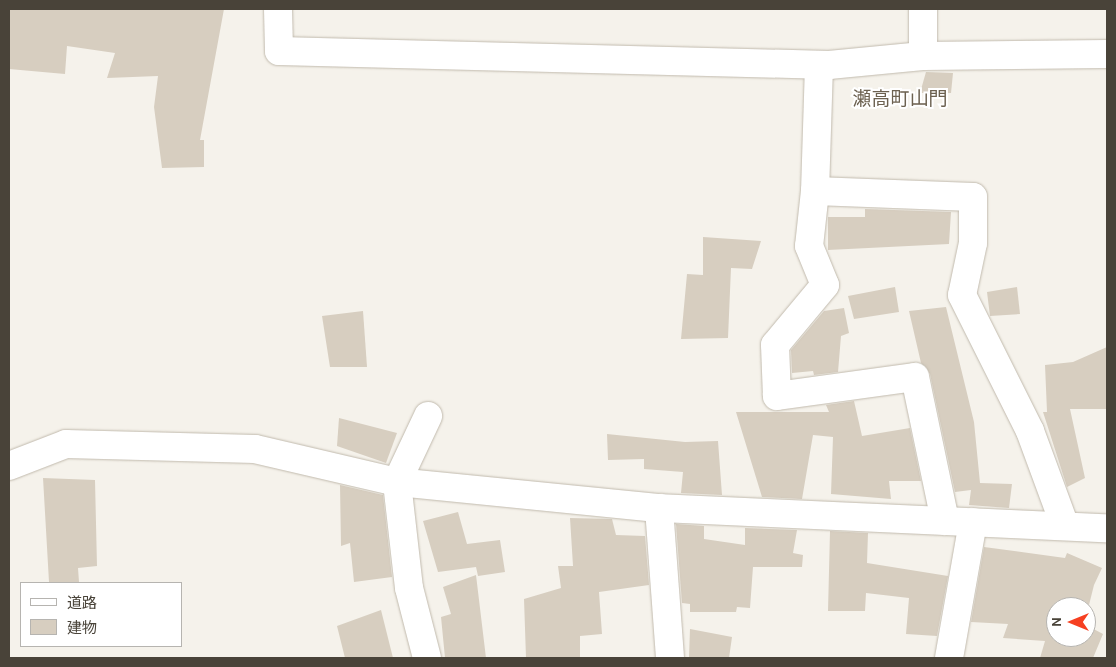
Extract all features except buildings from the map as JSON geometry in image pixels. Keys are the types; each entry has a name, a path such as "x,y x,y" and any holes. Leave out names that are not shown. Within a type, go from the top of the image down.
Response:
{"street":[{"path":"278,9 279,50 819,65 923,56 1107,54"},
{"path":"923,9 923,56"},
{"path":"819,65 815,191 809,246 825,285 775,345 777,396 915,377 945,521"},
{"path":"815,191 972,197 972,243 962,295 1030,432 1093,531"},
{"path":"427,658 409,588 396,482 428,416"},
{"path":"9,466 66,444 255,448 396,482 659,508 973,522 1093,531"},
{"path":"659,508 670,658"},
{"path":"948,658 973,522"}],"district":[{"name":"瀬高町山門","path":"900,100"}]}
